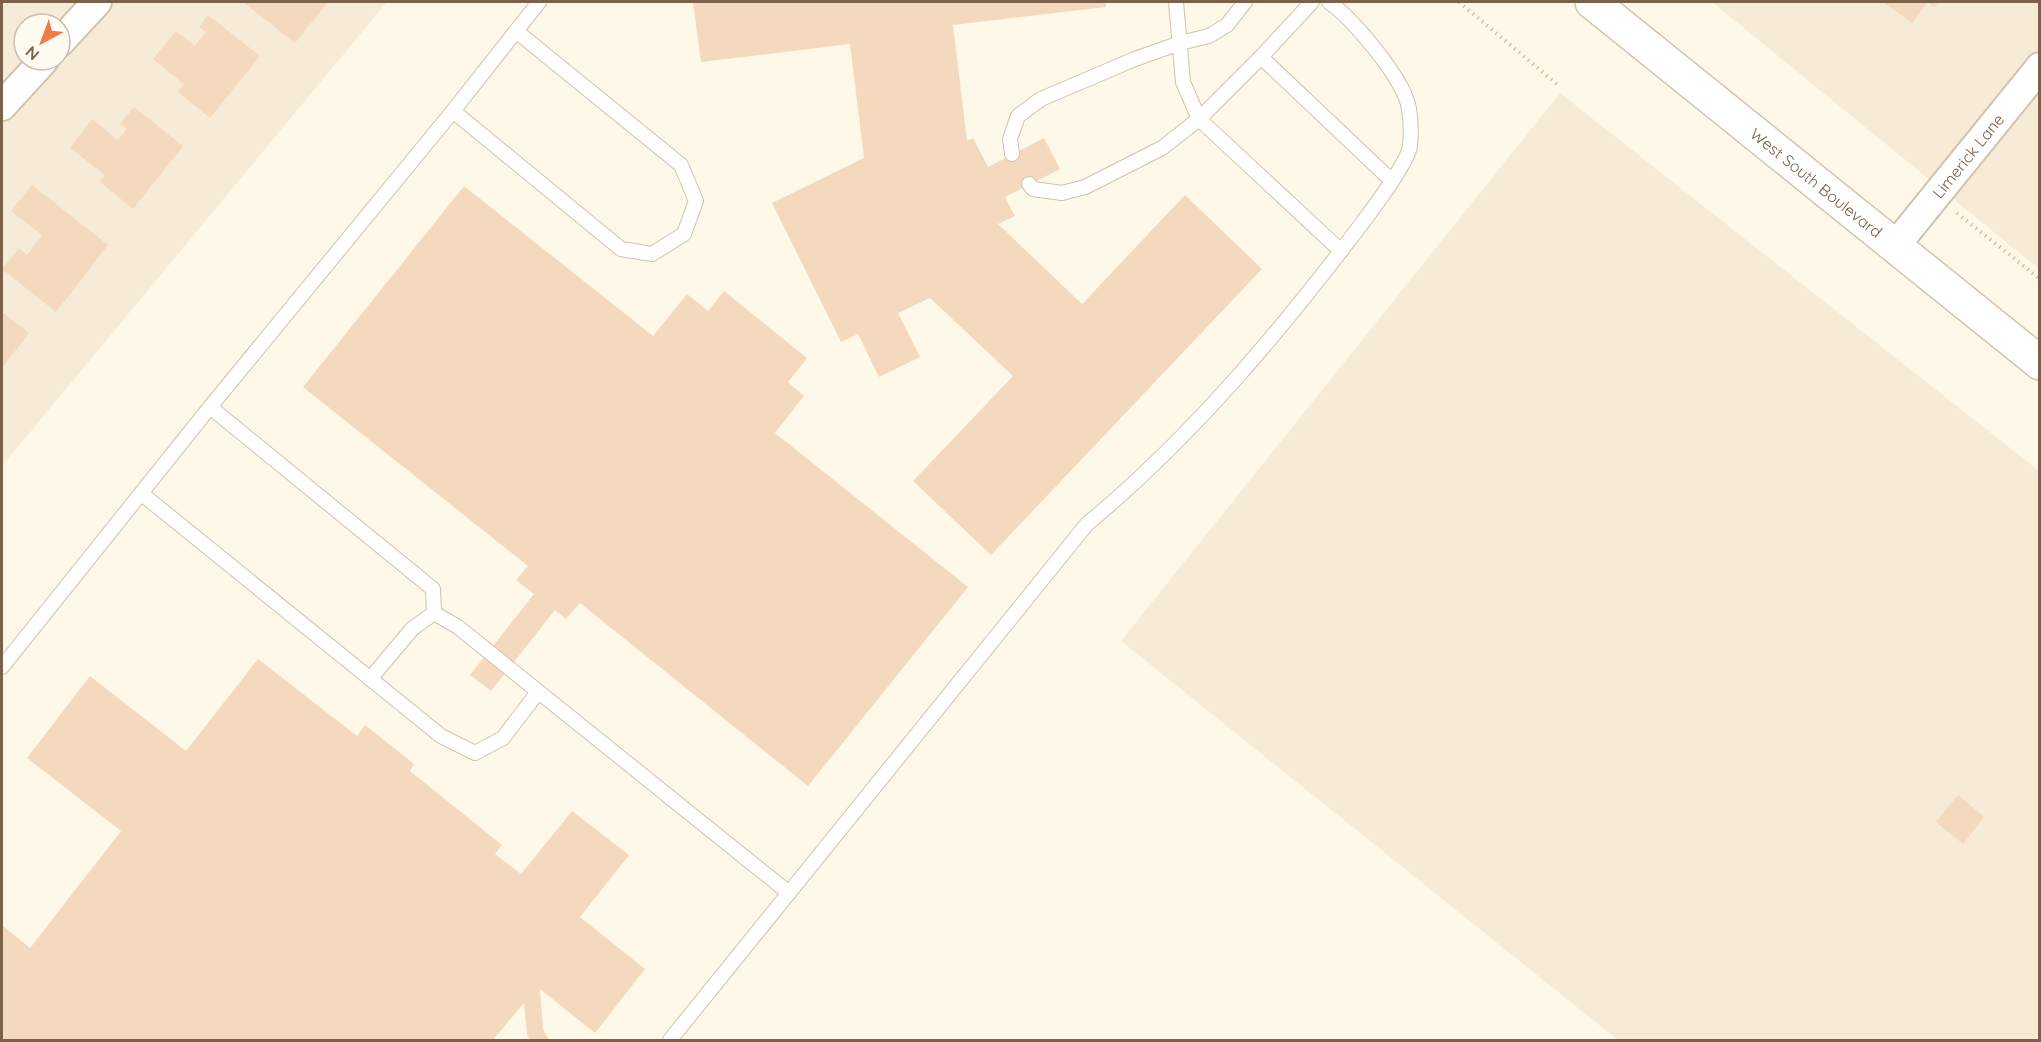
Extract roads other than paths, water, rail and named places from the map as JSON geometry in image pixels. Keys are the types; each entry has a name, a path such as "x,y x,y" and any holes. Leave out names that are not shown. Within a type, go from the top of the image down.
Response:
{"main road":[{"name":"West South Boulevard","path":"1592,2 2040,363"}],"street":[{"path":"72,29 97,2"},
{"name":"Limerick Lane","path":"1895,246 2040,67"},
{"path":"2,106 33,72"}],"lane":[{"path":"2,667 539,2"},
{"path":"1176,2 1183,82 1199,119 1341,251"},
{"path":"1012,154 1010,139 1018,116 1041,99 1135,59 1180,43 1209,36 1227,26 1245,2"},
{"path":"1029,184 1033,189 1062,193 1085,187 1162,148 1199,119 1312,2"},
{"path":"670,1041 1087,524 1134,485 1194,425 1341,251 1384,194 1410,148 1409,108 1398,83 1370,41 1329,2"},
{"path":"453,111 621,249 652,254 684,234 696,201 681,165 516,32"},
{"path":"1261,57 1392,181"},
{"path":"210,407 433,589 434,613"},
{"path":"142,494 441,736 475,753 503,738 538,692"},
{"path":"370,679 412,629 434,613"},
{"path":"434,613 458,627 789,893"}]}
